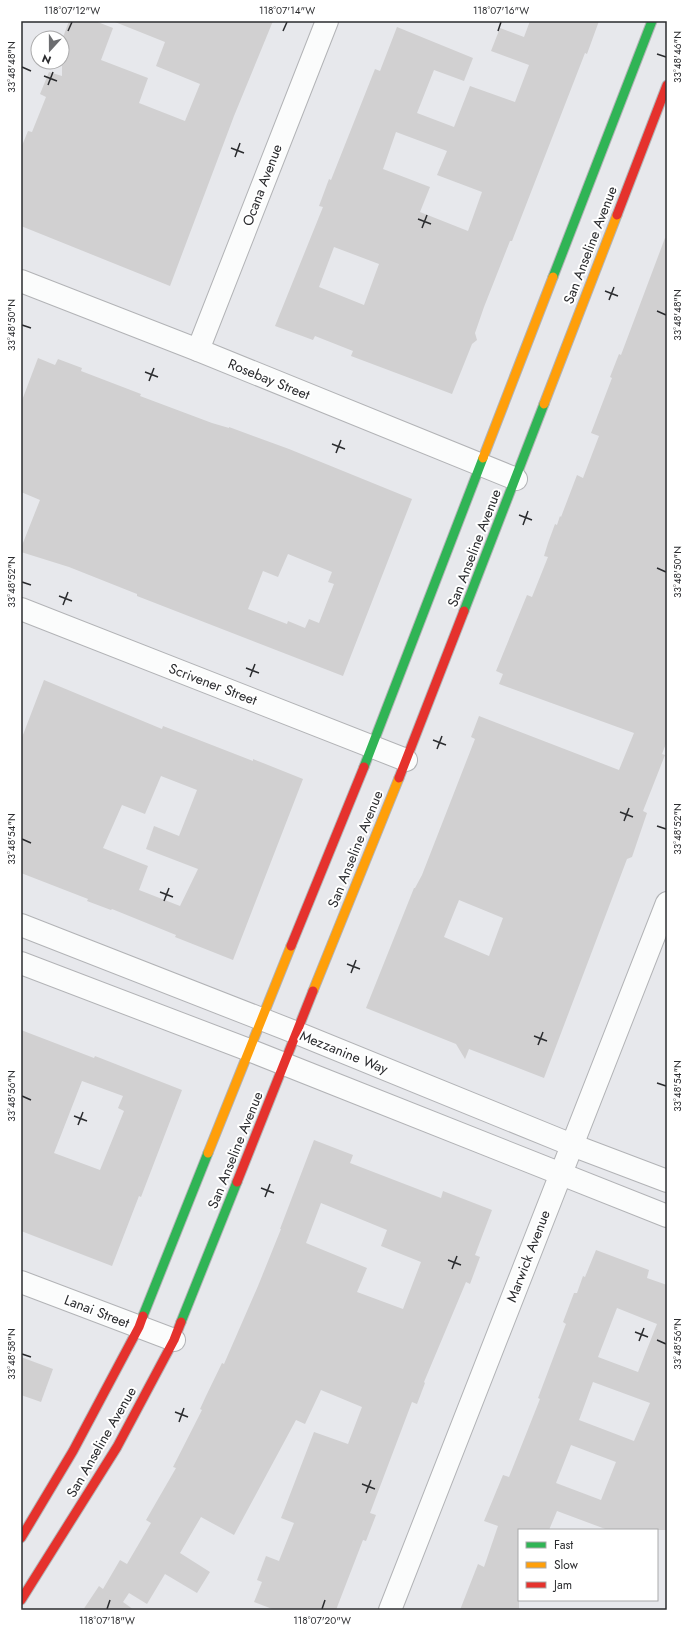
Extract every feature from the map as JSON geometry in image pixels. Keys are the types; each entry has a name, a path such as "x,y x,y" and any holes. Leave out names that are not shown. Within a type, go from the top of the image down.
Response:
{"street":[{"name":"Ocana Avenue","path":"198,350 327,21"},
{"name":"San Anseline Avenue","path":"21,1538 73,1451 139,1327 261,1019 372,747 652,21"},
{"name":"San Anseline Avenue","path":"21,1600 117,1447 174,1340 406,760 516,479 667,85"},
{"name":"Rosebay Street","path":"21,281 198,350 516,479"},
{"name":"Scrivener Street","path":"21,609 406,760"},
{"name":"Marwick Avenue","path":"390,1610 667,903"},
{"name":"Mezzanine Way","path":"21,925 297,1033 572,1145 667,1181"},
{"path":"21,963 249,1050 667,1216"},
{"name":"Lanai Street","path":"21,1282 174,1340"}],"building":[{"path":"69,21 95,21 113,28 101,60 148,78 139,103 185,121 200,84 156,66 165,42 115,21 273,21 234,116 170,286 21,226 21,148 28,131 32,132 46,97 40,94 49,72 62,76 62,70 70,70 70,30 66,30"},
{"path":"530,21 599,21 587,54 585,53 512,241 510,241 484,307 475,333 477,340 472,344 452,394 351,356 353,351 315,336 313,340 275,326 323,207 319,206 329,179 331,180 375,69 380,71 397,27 473,58 464,81 434,70 417,113 454,127 470,86 515,102 529,65 491,51 500,28 524,37","holes":["396,132 447,151 437,175 482,192 468,231 420,212 430,187 383,169","334,247 379,264 364,305 319,287"]},
{"path":"665,238 667,239 667,741 662,754 665,755 643,811 647,813 632,857 627,859 544,1078 469,1049 465,1059 456,1044 366,1008 414,888 422,875 475,739 471,737 479,716 619,770 634,733 499,684 503,674 496,671 527,595 532,597 548,557 544,556 555,524 557,525 560,516 561,517 577,475 583,478 599,436 591,433 612,378 610,377 619,354 621,355","holes":["459,900 503,918 489,956 444,937"]},
{"path":"38,358 55,365 58,359 82,368 81,371 141,394 140,396 212,423 229,427 289,449 412,499 343,676 137,596 137,594 69,567 21,552 21,548 40,500 21,492 21,403","holes":["288,554 332,572 328,582 334,584 319,623 309,619 305,628 288,621 287,624 248,609 263,571 278,577"]},
{"path":"44,680 162,729 163,726 303,779 233,960 175,937 176,935 112,909 111,910 87,901 88,899 21,873 21,740","holes":["161,776 197,790 179,836 154,826 146,849 198,869 180,906 139,890 148,866 103,848 122,805 145,814"]},
{"path":"21,1030 94,1058 95,1056 182,1090 141,1197 139,1196 112,1266 21,1231","holes":["82,1081 123,1096 118,1108 124,1111 100,1170 54,1153"]},
{"path":"314,1140 353,1155 350,1163 441,1198 443,1191 492,1210 475,1255 480,1257 470,1284 466,1282 424,1382 425,1383 417,1404 412,1402 370,1513 376,1515 366,1541 363,1540 336,1610 275,1610 254,1602 262,1582 257,1580 266,1556 279,1561 294,1523 281,1518 314,1432 348,1444 362,1407 321,1390 305,1424 296,1420 234,1535 201,1517 180,1553 210,1572 197,1593 165,1574 147,1604 129,1593 123,1602 134,1610 83,1610 99,1586 103,1589 120,1560 127,1564 151,1523 146,1520 176,1468 173,1467 202,1410 200,1409 222,1363 224,1364 258,1286","holes":["321,1203 387,1230 381,1246 421,1262 403,1309 357,1292 367,1268 306,1243"]},
{"path":"596,1250 649,1270 647,1278 667,1285 667,1530 605,1529 557,1511 549,1529 518,1529 519,1610 460,1610 478,1564 484,1567 498,1526 484,1521 503,1475 509,1477 540,1399 538,1398 566,1324 563,1322 574,1293 577,1293 583,1276 585,1277","holes":["617,1308 657,1324 638,1372 598,1357","593,1382 650,1403 634,1441 579,1420","571,1445 616,1462 601,1500 556,1483"]},
{"path":"21,1357 53,1369 41,1402 21,1395"}],"traffic: fast":[{"path":"553,277 652,21"},
{"path":"464,611 544,404"},
{"path":"364,767 483,458"},
{"path":"143,1316 208,1153"},
{"path":"181,1322 237,1182"}],"traffic: slow":[{"path":"544,404 617,215"},
{"path":"483,458 553,277"},
{"path":"313,991 399,778"},
{"path":"208,1153 291,946"}],"traffic: jam":[{"path":"617,215 667,85"},
{"path":"399,778 464,611"},
{"path":"291,946 364,767"},
{"path":"237,1182 313,991"},
{"path":"21,1538 73,1451 139,1327 143,1316"},
{"path":"21,1600 117,1447 174,1340 181,1322"}]}
